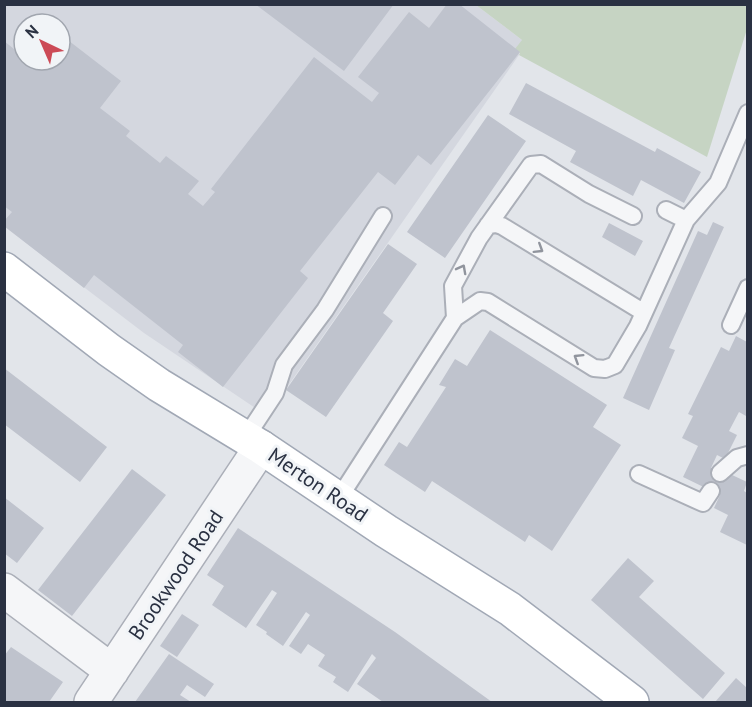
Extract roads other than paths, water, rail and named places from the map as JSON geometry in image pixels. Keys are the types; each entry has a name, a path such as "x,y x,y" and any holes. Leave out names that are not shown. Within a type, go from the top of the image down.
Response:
{"main road":[{"name":"Merton Road","path":"4,269 109,350 159,385 253,442 386,531 510,609 632,702"}],"street":[{"name":"Brookwood Road","path":"91,702 253,442"},
{"path":"4,590 112,671"}],"lane":[{"path":"339,498 455,318 480,302 488,302 594,368 605,369 615,365 638,326 686,220 718,183 747,113"},
{"path":"455,318 453,286 479,238 531,165 541,164 589,194 633,216"},
{"path":"666,210 686,220"},
{"path":"253,442 275,393 284,365 325,310 383,216"},
{"path":"488,225 502,226 644,312"},
{"path":"731,325 747,288"},
{"path":"720,473 737,458 747,455"},
{"path":"639,474 704,503 711,491"}]}
